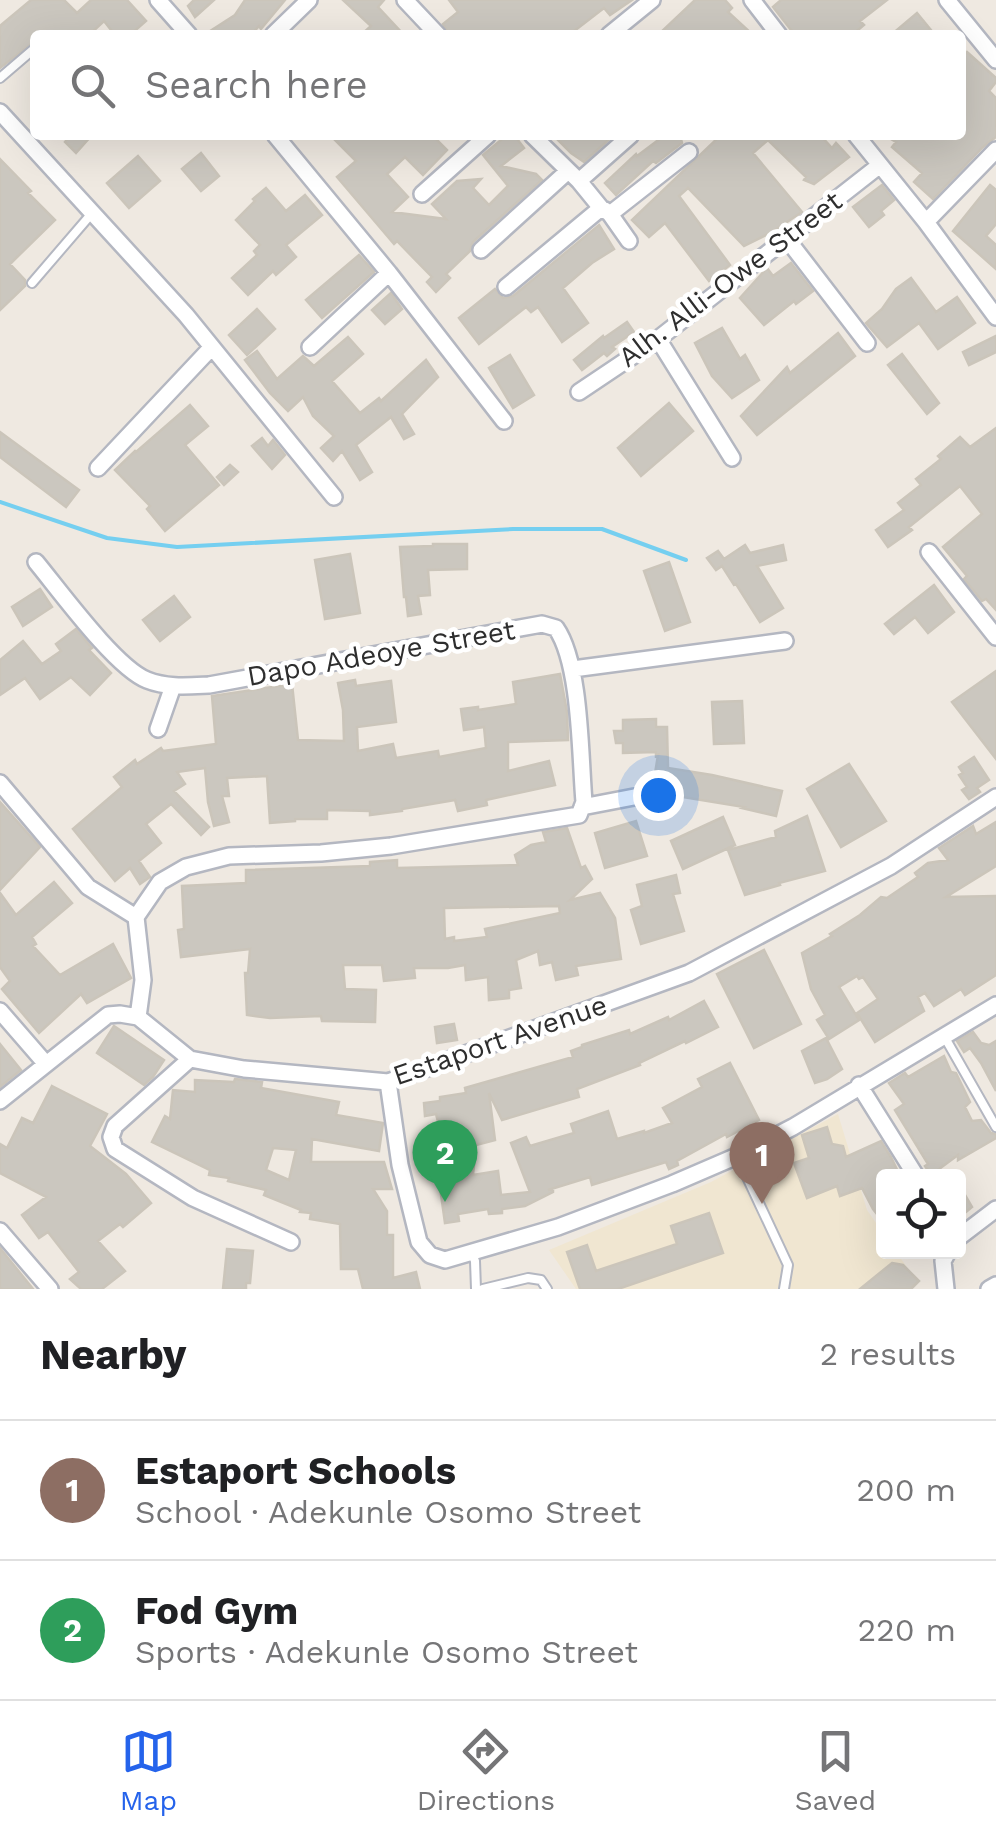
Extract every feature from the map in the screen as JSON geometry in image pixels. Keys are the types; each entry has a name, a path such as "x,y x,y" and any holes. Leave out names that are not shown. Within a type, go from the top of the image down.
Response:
{"street":[{"path":"158,0 185,30"},
{"path":"278,30 310,0"},
{"path":"405,0 433,30"},
{"path":"615,30 652,0"},
{"path":"752,0 775,30"},
{"path":"947,0 996,60"},
{"path":"0,112 186,315 334,497"},
{"path":"279,140 504,420"},
{"path":"422,194 482,140"},
{"path":"537,140 606,211 629,241"},
{"path":"481,250 624,140"},
{"path":"860,140 996,317"},
{"path":"926,222 996,150"},
{"path":"506,287 688,152"},
{"name":"Alh. Alli-Owe Street","path":"579,392 658,339 880,165"},
{"path":"788,239 867,343"},
{"path":"310,347 389,273"},
{"path":"658,339 732,458"},
{"path":"98,468 211,348"},
{"path":"930,552 996,637"},
{"name":"Dapo Adeoye Street","path":"36,562 115,656 145,679 173,686 209,685 542,624 556,628 573,670 582,807"},
{"path":"573,670 784,641"},
{"path":"158,728 173,686"},
{"path":"0,783 88,887 136,916"},
{"path":"138,1017 142,980 136,916 160,882 186,868 228,856 391,846 563,819 579,815 582,807 634,797"},
{"name":"Estaport Avenue","path":"190,1060 388,1082 689,973 891,866 996,797"},
{"path":"388,1082 400,1164 419,1242 430,1255 445,1260 558,1227 737,1156 996,1004"},
{"path":"0,1011 46,1064"},
{"path":"0,1102 108,1015 138,1017 190,1060 115,1126 111,1138 115,1150 193,1198 291,1242"},
{"path":"859,1085 912,1169"},
{"path":"966,1232 996,1210"},
{"path":"0,1230 50,1289"},
{"path":"943,1259 946,1289"},
{"path":"989,1289 996,1285"}],"lane":[{"path":"0,78 30,52"},
{"path":"32,283 93,212"},
{"path":"944,1036 996,1127"},
{"path":"737,1156 788,1266 784,1289"},
{"path":"472,1254 480,1289 528,1278 541,1280 546,1289"}],"shaded area":[{"path":"838,1114 867,1210 876,1223 876,1259 901,1259 917,1281 910,1289 576,1289 549,1250 711,1182"}],"building":[{"path":"31,0 64,0 77,13 91,0 127,0 146,21 136,30 111,30 104,21 94,30 30,30 30,45 0,68 0,26"},
{"path":"194,0 214,0 195,17 188,6"},
{"path":"245,0 285,0 261,29 259,26 255,30 212,30 235,15"},
{"path":"343,0 384,0 378,7 399,30 367,30 371,26"},
{"path":"449,0 632,0 610,15 604,8 575,30 446,30 443,24 458,12"},
{"path":"695,0 725,0 732,8 728,12 748,30 663,30"},
{"path":"781,0 887,0 860,21 864,25 858,30 791,30 773,7"},
{"path":"917,13 931,30 897,30"},
{"path":"966,53 996,78 989,91 996,98 996,137 933,199 914,182 922,173 892,147 896,142 893,140 966,140"},
{"path":"67,140 88,140 76,153"},
{"path":"335,140 437,140 447,150 423,175 405,157 387,174 408,197 392,212 446,219 432,204 457,181 481,179 473,188 489,205 508,186 483,155 501,140 518,140 524,148 501,166 536,174 542,180 473,242 436,292 427,282 432,277 397,241 394,244 337,177 356,161"},
{"path":"558,140 608,140 584,162"},
{"path":"658,140 681,140 616,195 605,183"},
{"path":"716,140 768,140 753,153 802,212 744,246 688,188 679,196 730,265 709,281 665,223 649,237 632,220"},
{"path":"768,140 825,140 832,148 836,143 849,157 814,184 804,180 806,177"},
{"path":"201,153 219,176 201,191 182,169"},
{"path":"138,156 160,181 129,208 107,183"},
{"path":"0,159 55,220 10,264 25,280 25,286 0,310"},
{"path":"882,185 894,200 869,227 853,207"},
{"path":"990,185 996,190 996,224 986,236 996,245 996,269 953,231"},
{"path":"266,188 286,211 305,195 322,215 286,245 296,257 276,275 273,271 248,295 232,278 257,255 254,251 260,245 236,220"},
{"path":"599,225 614,249 563,288 588,323 562,342 538,307 531,312 526,307 479,344 459,318 495,289 503,298 513,296"},
{"path":"359,255 374,272 322,318 306,300"},
{"path":"791,263 813,291 764,325 740,298 767,268 773,276"},
{"path":"911,278 936,312 957,297 975,323 938,349 919,323 887,347 866,323"},
{"path":"391,293 402,309 385,324 372,310"},
{"path":"257,309 275,329 247,355 229,335"},
{"path":"627,322 634,332 612,347 615,349 607,356 604,353 582,370 574,360"},
{"path":"722,328 740,359 745,355 759,380 732,398 712,376 695,343"},
{"path":"838,333 855,356 757,435 741,416 787,367 790,373"},
{"path":"996,336 996,352 969,365 963,352"},
{"path":"348,337 363,354 332,381 360,413 379,398 381,401 426,360 438,377 402,414 414,434 404,439 391,417 356,445 372,472 360,480 342,451 333,461 321,448 334,436 313,416 303,397 288,411 245,360 257,351 277,379 303,356 314,366"},
{"path":"902,354 939,403 927,414 888,365"},
{"path":"510,355 534,395 513,408 489,368"},
{"path":"669,403 693,431 641,476 618,448"},
{"path":"190,405 208,426 185,445 219,485 165,531 147,509 150,506 115,470"},
{"path":"996,428 996,610 986,599 982,601 943,547 982,514 960,486 888,547 876,530 904,510 898,503 921,485 916,479 960,437 970,447"},
{"path":"0,432 79,490 66,507 0,457"},
{"path":"262,438 268,446 273,440 285,455 272,469 252,446"},
{"path":"230,465 238,472 224,485 217,477"},
{"path":"467,544 467,569 428,570 430,595 418,596 421,614 408,616 400,547"},
{"path":"745,545 750,553 783,545 786,560 757,566 783,608 760,622 722,566 716,570 707,558 718,551 724,559"},
{"path":"350,554 360,613 325,619 315,560"},
{"path":"669,562 690,622 665,631 644,571"},
{"path":"934,585 954,612 928,633 915,617 894,634 885,624"},
{"path":"40,589 52,607 23,626 12,607"},
{"path":"174,596 190,617 160,641 143,620"},
{"path":"76,629 111,673 90,695 71,677 40,699 25,678 0,695 0,660 23,641 42,664 61,651 56,644"},
{"path":"996,671 996,759 952,702"},
{"path":"560,674 568,740 508,742 508,771 549,761 555,785 486,800 487,805 458,811 455,800 370,815 370,811 327,810 327,819 270,823 267,776 227,778 229,796 222,796 229,822 214,826 205,768 177,772 185,784 174,791 209,827 201,835 171,804 146,824 161,843 139,861 150,877 140,884 130,868 115,881 73,829 122,787 114,777 135,760 137,764 161,748 163,751 216,744 212,696 292,684 298,740 344,741 338,683 355,680 356,686 391,681 396,722 357,727 358,751 393,744 396,758 438,751 439,757 486,748 484,727 464,730 461,709 516,704 513,682"},
{"path":"742,701 744,743 714,744 712,702"},
{"path":"656,719 656,727 667,727 668,768 782,791 776,816 652,792 658,755 623,753 623,743 616,743 614,731 623,731 623,720"},
{"path":"974,757 989,780 969,799 962,790 967,787 959,767"},
{"path":"849,764 886,821 841,847 807,789"},
{"path":"0,802 40,847 0,890"},
{"path":"807,816 825,871 745,895 728,850 776,837 775,831"},
{"path":"723,817 735,845 683,869 671,841"},
{"path":"636,821 647,856 605,868 595,833"},
{"path":"996,822 996,866 946,897 996,896 996,975 965,995 961,989 934,1006 925,993 918,997 924,1011 875,1042 857,1013 878,999 863,977 857,976 839,987 859,1020 829,1039 817,1020 825,1015 811,989 802,953 832,936 881,897 887,898 918,877 915,873 928,863 948,860 939,848 973,826 976,834"},
{"path":"567,828 581,868 585,866 592,879 570,900 600,893 615,918 621,959 576,966 578,975 556,980 552,962 540,965 538,951 516,960 521,988 509,990 509,998 489,1000 488,977 466,980 465,965 414,968 415,978 384,981 382,965 343,965 345,989 376,990 375,1022 322,1021 321,1016 247,1015 245,973 250,949 181,957 178,930 184,929 182,886 246,883 246,870 370,866 370,862 397,860 397,868 518,865 515,855 531,845 546,842 543,832","holes":["559,906 560,913 485,929 487,937 445,939 444,908"]},
{"path":"676,875 680,893 673,894 684,931 641,944 631,910 642,906 637,885"},
{"path":"54,882 72,903 32,937 36,944 33,946 60,975 113,944 131,978 87,1003 81,994 39,1033 2,989 10,981 0,967 0,893 16,915"},
{"path":"764,950 801,1024 754,1048 717,974"},
{"path":"704,1001 718,1027 640,1065 577,1089 579,1097 502,1120 489,1093 495,1140 476,1145 473,1175 498,1171 501,1195 530,1192 511,1143 526,1137 530,1146 574,1133 571,1124 608,1111 617,1139 672,1123 663,1108 702,1087 698,1079 730,1063 759,1120 727,1137 726,1134 669,1169 666,1162 592,1185 590,1177 548,1190 553,1192 525,1206 502,1209 502,1213 489,1214 488,1209 458,1214 459,1221 445,1223 439,1180 451,1178 453,1151 446,1153 436,1114 425,1116 424,1103 573,1057 571,1051 582,1045 629,1030 630,1034 668,1017 669,1020"},
{"path":"454,1024 457,1040 437,1043 435,1027"},
{"path":"114,1026 164,1060 144,1085 97,1053"},
{"path":"973,1032 981,1043 989,1045 996,1041 996,1091 970,1048 964,1052 957,1041"},
{"path":"826,1038 842,1069 815,1083 802,1051"},
{"path":"0,1044 21,1070 0,1087"},
{"path":"944,1056 970,1102 965,1107 972,1121 981,1120 996,1138 958,1160 958,1155 939,1169 927,1169 928,1164 895,1110 904,1104 889,1083 905,1073 908,1077"},
{"path":"195,1080 262,1082 261,1088 339,1102 336,1115 383,1123 379,1151 312,1139 311,1162 384,1162 392,1189 373,1189 387,1211 387,1235 393,1235 393,1278 416,1272 420,1289 363,1289 358,1269 341,1269 340,1224 310,1219 311,1213 300,1212 264,1195 266,1190 209,1175 210,1170 152,1142 165,1116 170,1119 173,1090 195,1092","holes":["273,1148 296,1150 289,1180 266,1170"]},
{"path":"52,1086 107,1114 90,1146 126,1174 151,1203 123,1227 120,1224 98,1241 125,1271 102,1289 81,1289 70,1279 79,1272 48,1232 39,1238 22,1215 46,1197 0,1173 0,1144 7,1148 22,1118 33,1123"},
{"path":"827,1127 832,1144 843,1146 846,1157 881,1141 897,1169 876,1169 876,1213 862,1188 840,1196 837,1186 807,1198 794,1163 809,1158 802,1135"},
{"path":"709,1213 723,1253 618,1289 580,1289 567,1252 587,1245 596,1271 677,1244 671,1226"},
{"path":"0,1248 8,1258 33,1289 0,1289"},
{"path":"227,1249 253,1251 246,1289 223,1289"},
{"path":"892,1263 903,1265 919,1281 911,1289 860,1289"}],"waterway":[{"path":"0,502 107,538 177,547 513,529 602,529 686,560"}],"place":[{"name":"Fod Gym","path":"445,1202"},
{"name":"Estaport Schools","path":"762,1204"}]}
